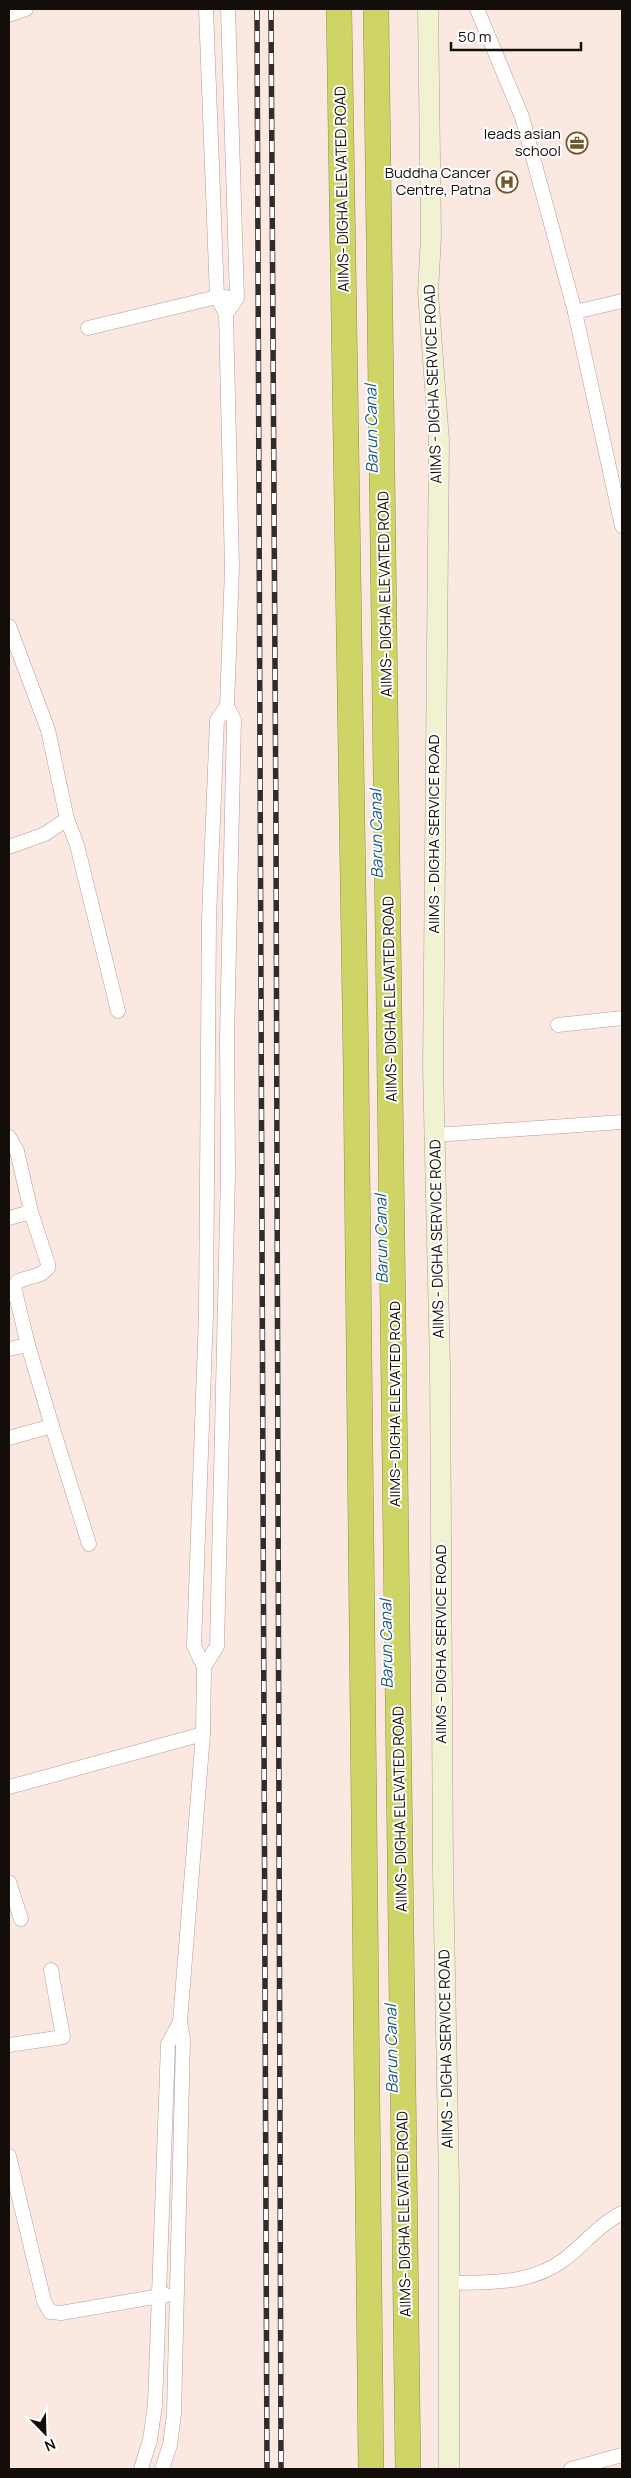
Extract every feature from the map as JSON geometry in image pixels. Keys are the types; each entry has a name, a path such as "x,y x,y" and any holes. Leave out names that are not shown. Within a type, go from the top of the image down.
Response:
{"highway":[{"name":"AIIMS- DIGHA ELEVATED ROAD","path":"339,9 356,1038 371,2469"},
{"name":"AIIMS- DIGHA ELEVATED ROAD","path":"376,9 408,2469"}],"main road":[{"name":"AIIMS - DIGHA SERVICE ROAD","path":"428,9 431,236 428,292 439,441 435,727 435,1135 440,1367 441,1672 449,2283 449,2469"}],"street":[{"path":"9,15 26,9"},
{"path":"162,2469 170,2445 174,2414 183,2040 180,2022 202,1734 204,1667 194,1646 206,1314 209,919 218,720 226,706 232,568 226,314 217,297 206,9"},
{"path":"226,314 237,298 228,9"},
{"path":"477,9 522,117 575,312 619,499 622,526"},
{"path":"88,328 217,297 237,298"},
{"path":"575,312 622,302"},
{"path":"9,626 48,730 68,819 77,845 118,1011"},
{"path":"204,1667 217,1646 226,1298 228,1174 227,1038 234,720 226,706"},
{"path":"9,848 45,834 68,819"},
{"path":"558,1025 622,1018"},
{"path":"435,1135 622,1122"},
{"path":"9,1138 17,1151 48,1268 44,1273 18,1280 14,1287 28,1345 89,1544"},
{"path":"9,1218 32,1212"},
{"path":"9,1349 28,1345"},
{"path":"9,1438 52,1426"},
{"path":"9,1787 202,1734"},
{"path":"9,1882 21,1919"},
{"path":"9,2045 63,2037 51,1970"},
{"path":"140,2469 153,2423 168,2044 180,2022"},
{"path":"9,2156 44,2301 50,2312 57,2314 177,2294"},
{"path":"449,2283 504,2282 539,2274 564,2260 604,2225 622,2213"},
{"path":"572,2469 622,2455"}],"railway":[{"path":"257,9 267,2469"},
{"path":"271,9 276,830 281,2469"}],"place":[{"name":"leads asian school","path":"577,143"},
{"name":"Buddha Cancer Centre, Patna","path":"507,182"}],"water label":[{"name":"Barun Canal","path":"371,429"},
{"name":"Barun Canal","path":"376,834"},
{"name":"Barun Canal","path":"381,1239"},
{"name":"Barun Canal","path":"386,1644"},
{"name":"Barun Canal","path":"391,2049"}]}
